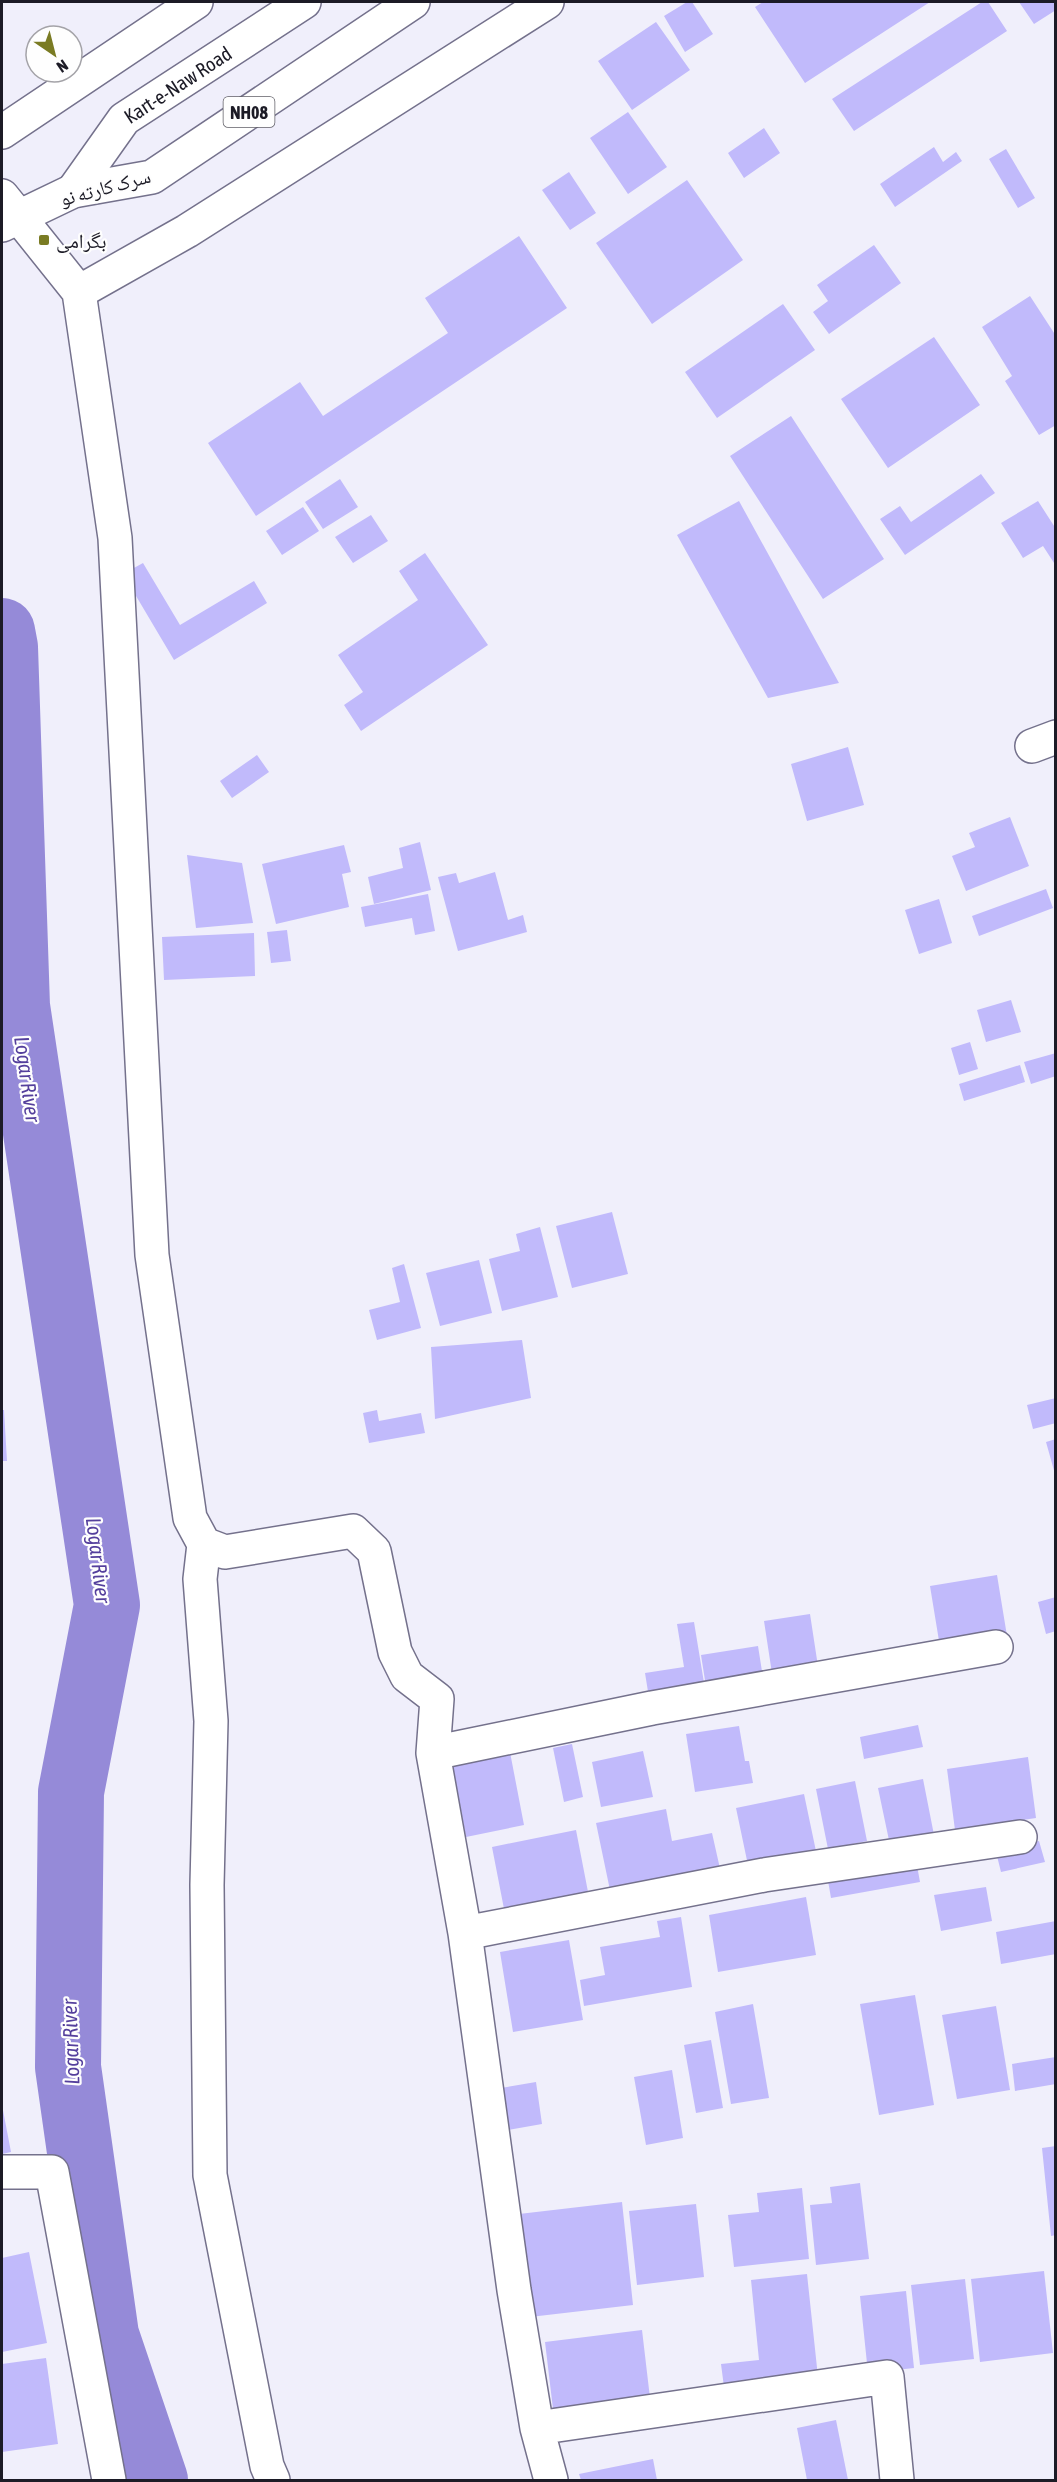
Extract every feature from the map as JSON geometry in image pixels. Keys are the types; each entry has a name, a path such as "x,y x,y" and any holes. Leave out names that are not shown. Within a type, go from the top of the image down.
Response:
{"main road":[{"path":"2,132 196,2"},
{"name":"Kart-e-Naw Road","path":"73,191 124,119 304,2"},
{"name":"سرک کارته نو","path":"7,213 73,191 152,177 413,2"},
{"path":"79,292 187,231 547,2"},
{"path":"7,213 79,292 114,538 152,1255 190,1518 204,1544 200,1579 211,1721 207,1885 210,2175 267,2466 273,2481"},
{"path":"204,1544 225,1552 353,1531 374,1551 395,1652 407,1676 436,1699 433,1753 465,1933 514,2290 537,2428 551,2481"},
{"path":"433,1753 652,1708 996,1647"},
{"path":"465,1933 764,1875 1020,1837"},
{"path":"2,2172 52,2172 109,2481"},
{"path":"537,2428 886,2377 897,2481"}],"building":[{"path":"687,2 692,2 713,34 685,52 664,16"},
{"path":"763,2 930,2 805,83 755,7"},
{"path":"982,2 988,2 1007,31 854,131 832,99"},
{"path":"1019,2 1056,2 1056,10 1034,24"},
{"path":"656,22 690,70 632,110 598,61"},
{"path":"628,112 667,167 628,194 590,138"},
{"path":"764,128 780,153 744,178 728,153"},
{"path":"934,147 943,162 956,152 962,161 895,207 880,184"},
{"path":"1006,149 1035,198 1018,208 989,159"},
{"path":"569,172 596,213 570,230 542,190"},
{"path":"687,180 743,260 652,324 596,243"},
{"path":"519,236 567,308 256,516 208,443 300,382 323,416 448,333 425,298"},
{"path":"874,245 901,283 829,334 813,312 828,301 817,285"},
{"path":"1030,296 1056,336 1056,425 1039,435 1005,381 1012,376 982,327"},
{"path":"783,304 815,350 717,418 685,372"},
{"path":"934,337 980,405 888,468 841,399"},
{"path":"791,416 884,559 823,599 730,456"},
{"path":"981,474 995,493 905,555 880,519 900,506 911,522"},
{"path":"340,479 358,507 323,529 305,502"},
{"path":"739,501 839,683 768,698 677,535"},
{"path":"1038,501 1056,529 1056,566 1043,546 1023,558 1001,523"},
{"path":"303,507 319,531 282,555 266,531"},
{"path":"371,515 388,541 353,563 335,537"},
{"path":"425,553 488,645 361,731 344,705 363,692 338,655 418,600 399,571"},
{"path":"143,563 180,625 254,581 267,603 174,660 123,574"},
{"path":"848,747 864,805 807,821 791,764"},
{"path":"257,755 269,772 232,798 220,781"},
{"path":"1010,817 1029,866 966,891 952,856 975,847 969,833"},
{"path":"420,842 431,890 374,904 368,877 403,868 399,848"},
{"path":"344,845 351,872 342,874 349,907 276,924 262,864"},
{"path":"187,855 242,863 253,923 196,928"},
{"path":"495,872 508,920 523,915 527,932 458,951 438,877 456,873 459,883"},
{"path":"1046,889 1053,908 979,936 972,916"},
{"path":"428,894 435,931 415,935 412,918 365,927 361,907"},
{"path":"939,899 952,943 919,954 905,910"},
{"path":"287,930 291,961 271,963 267,932"},
{"path":"254,933 255,976 164,980 162,937"},
{"path":"1011,1000 1021,1032 986,1042 977,1010"},
{"path":"970,1042 978,1069 959,1075 951,1048"},
{"path":"1056,1053 1056,1076 1031,1084 1024,1062"},
{"path":"1020,1065 1025,1082 964,1101 959,1084"},
{"path":"612,1212 628,1274 572,1288 556,1226"},
{"path":"540,1227 558,1297 502,1311 489,1259 520,1251 516,1234"},
{"path":"479,1260 492,1313 440,1326 426,1273"},
{"path":"404,1264 421,1328 377,1340 369,1310 400,1302 392,1268"},
{"path":"522,1340 531,1398 435,1419 431,1347"},
{"path":"1056,1398 1056,1423 1033,1429 1027,1405"},
{"path":"2,1410 4,1410 7,1461 2,1461"},
{"path":"377,1410 379,1421 421,1413 425,1433 369,1443 363,1413"},
{"path":"1056,1439 1056,1474 1055,1474 1046,1442"},
{"path":"997,1575 1007,1636 940,1647 930,1586"},
{"path":"1056,1597 1056,1631 1046,1634 1038,1602"},
{"path":"810,1614 819,1673 773,1680 764,1621"},
{"path":"694,1622 706,1695 650,1704 645,1673 684,1667 677,1624"},
{"path":"758,1646 764,1684 707,1693 701,1655"},
{"path":"918,1725 923,1747 864,1759 860,1737"},
{"path":"739,1726 745,1761 749,1761 753,1783 695,1792 686,1734"},
{"path":"572,1744 583,1797 564,1802 553,1748"},
{"path":"509,1747 524,1825 466,1837 451,1758"},
{"path":"643,1751 653,1797 601,1807 592,1762"},
{"path":"1028,1757 1036,1818 955,1830 947,1769"},
{"path":"923,1779 934,1835 890,1845 878,1788"},
{"path":"855,1781 867,1841 828,1849 816,1789"},
{"path":"804,1794 817,1856 749,1870 736,1808"},
{"path":"666,1809 672,1841 712,1833 721,1873 611,1895 596,1823"},
{"path":"576,1830 589,1897 505,1914 492,1847"},
{"path":"1039,1841 1045,1862 1001,1872 996,1852"},
{"path":"916,1860 920,1882 831,1898 827,1875"},
{"path":"986,1887 992,1921 941,1931 934,1895"},
{"path":"806,1897 816,1955 718,1972 709,1915"},
{"path":"681,1917 692,1987 584,2006 580,1980 605,1975 600,1947 660,1937 657,1921"},
{"path":"1056,1921 1056,1954 1001,1964 996,1932"},
{"path":"569,1940 583,2020 513,2032 500,1952"},
{"path":"915,1995 934,2105 879,2115 860,2004"},
{"path":"753,2004 769,2098 731,2104 715,2012"},
{"path":"996,2006 1010,2090 957,2099 942,2015"},
{"path":"711,2040 723,2108 696,2113 684,2045"},
{"path":"1056,2057 1056,2084 1015,2091 1012,2064"},
{"path":"672,2070 683,2138 646,2145 634,2077"},
{"path":"536,2082 542,2124 497,2132 489,2090"},
{"path":"2,2105 11,2152 2,2154"},
{"path":"1056,2146 1056,2235 1051,2236 1042,2148"},
{"path":"860,2183 869,2259 816,2265 810,2205 832,2203 830,2187"},
{"path":"802,2188 809,2259 734,2267 728,2215 759,2212 757,2193"},
{"path":"622,2202 633,2305 530,2317 519,2214"},
{"path":"696,2204 704,2277 637,2285 629,2211"},
{"path":"29,2252 47,2343 2,2352 2,2258"},
{"path":"1044,2271 1053,2353 980,2362 971,2279"},
{"path":"807,2274 818,2377 724,2387 721,2364 759,2360 751,2280"},
{"path":"965,2279 974,2359 920,2365 911,2285"},
{"path":"906,2291 914,2368 868,2373 860,2296"},
{"path":"642,2330 650,2398 553,2409 545,2342"},
{"path":"46,2358 58,2444 2,2452 2,2364"},
{"path":"836,2420 848,2480 807,2480 797,2428"},
{"path":"653,2459 657,2480 581,2480 579,2474"}],"waterway":[{"name":"Logar River","path":"2,631 5,647 17,1006 107,1605 71,1792 68,2067 106,2335 155,2480"}],"place":[{"name":"بگرامی","path":"44,240"}]}
